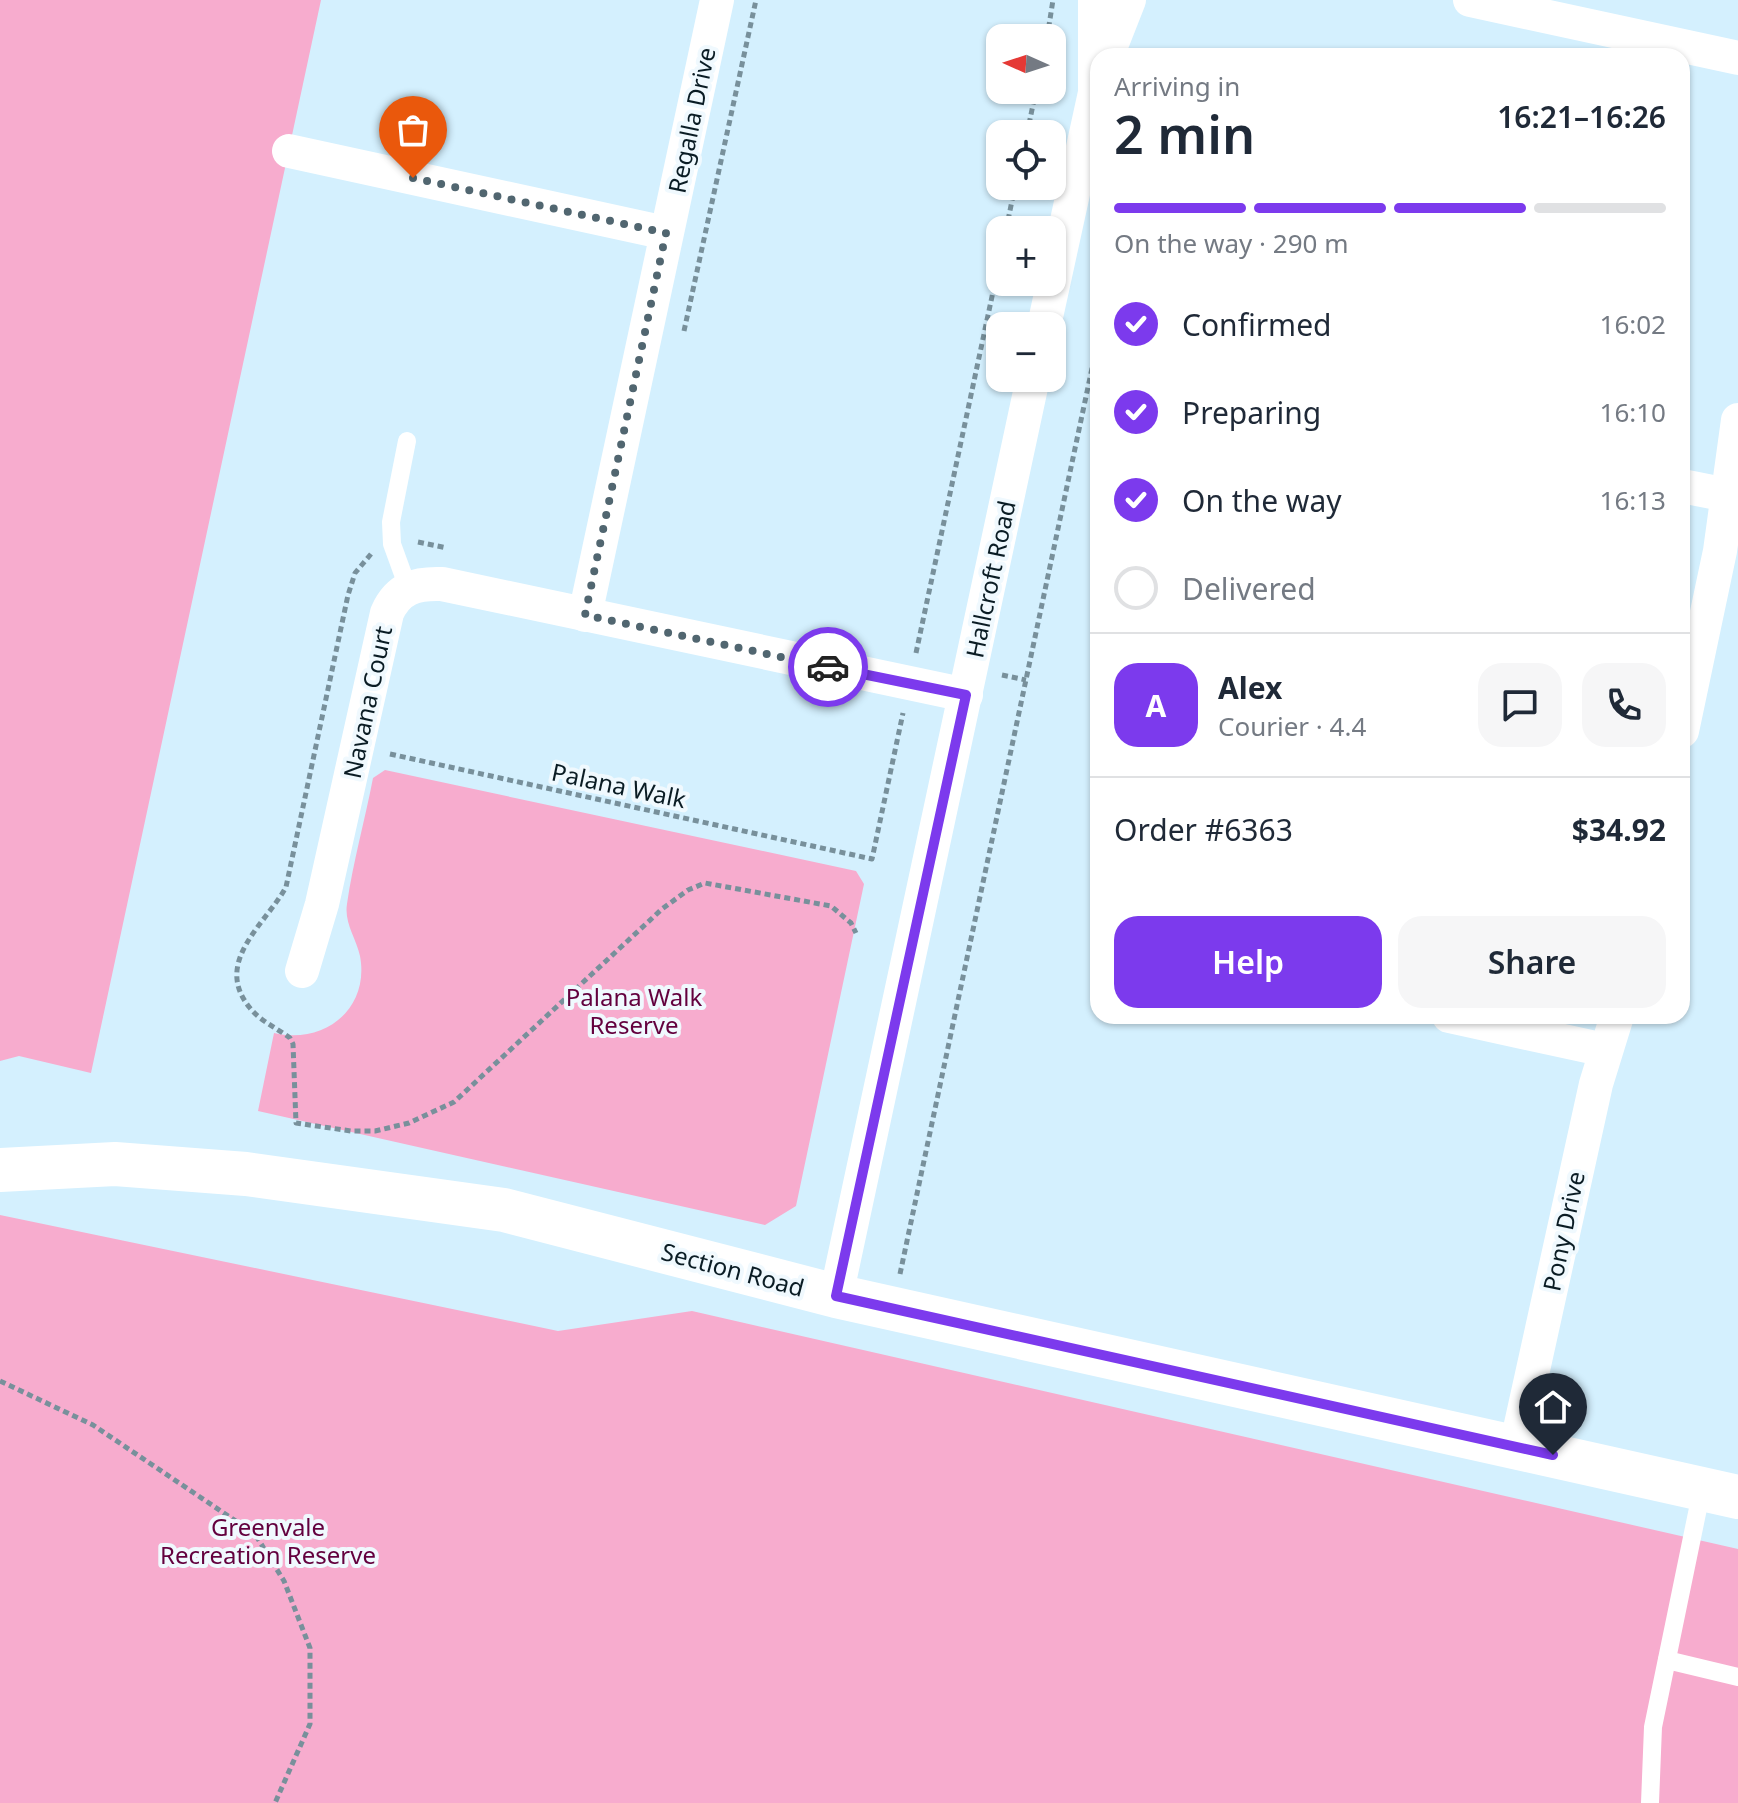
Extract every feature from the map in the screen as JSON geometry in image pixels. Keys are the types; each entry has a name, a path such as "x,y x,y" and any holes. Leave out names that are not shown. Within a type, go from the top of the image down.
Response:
{"street":[{"name":"Regalla Drive","path":"585,615 717,0"},
{"path":"1095,0 1096,48"},
{"path":"1110,48 1129,0"},
{"path":"1470,0 1738,58"},
{"path":"1047,312 1090,111"},
{"path":"289,151 666,233"},
{"name":"Hallcroft Road","path":"836,1296 1030,392"},
{"path":"1690,694 1718,565 1738,420"},
{"path":"1690,488 1727,495"},
{"path":"408,588 423,583 442,584 966,695"},
{"name":"Navana Court","path":"302,971 322,904 387,613 392,603 408,588"},
{"path":"1486,1024 1605,1050"},
{"name":"Pony Drive","path":"1516,1447 1605,1050 1614,1024"},
{"name":"Section Road","path":"0,1170 115,1164 232,1173 504,1210 836,1296 1720,1493"}],"lane":[{"path":"407,441 391,522 392,544 408,588"},
{"path":"1650,1803 1650,1753 1667,1660 1720,1493"},
{"path":"1667,1660 1738,1677"}],"path":[{"path":"682,339 756,0"},
{"path":"1049,24 1053,0"},
{"path":"909,685 992,296"},
{"path":"893,1308 1090,378"},
{"path":"420,542 392,544 376,550 355,573 286,887 277,904 253,931 238,959 238,982 250,1009 290,1038 293,1044 296,1123 351,1131 375,1131 409,1123 454,1102 662,909 688,890 705,883 831,906 851,923 856,933"},
{"name":"Palana Walk","path":"358,747 872,859 909,685"},
{"path":"0,1381 93,1425 255,1534 284,1581 310,1648 310,1724 275,1803"}],"green space":[{"path":"0,0 321,0 91,1073 19,1056 0,1061"},
{"name":"Palana Walk Reserve","path":"385,770 856,871 864,884 796,1206 765,1225 258,1111 274,1033 310,1034 325,1028 350,1007 358,992 360,956 349,924 347,904 373,778"},
{"name":"Greenvale Recreation Reserve","path":"0,1215 558,1331 692,1311 1738,1549 1738,1803 0,1803"}],"way so far":[{"path":"413,178 666,233 585,615 828,667"}],"route":[{"path":"828,667 966,695 836,1296 1553,1455"}]}
